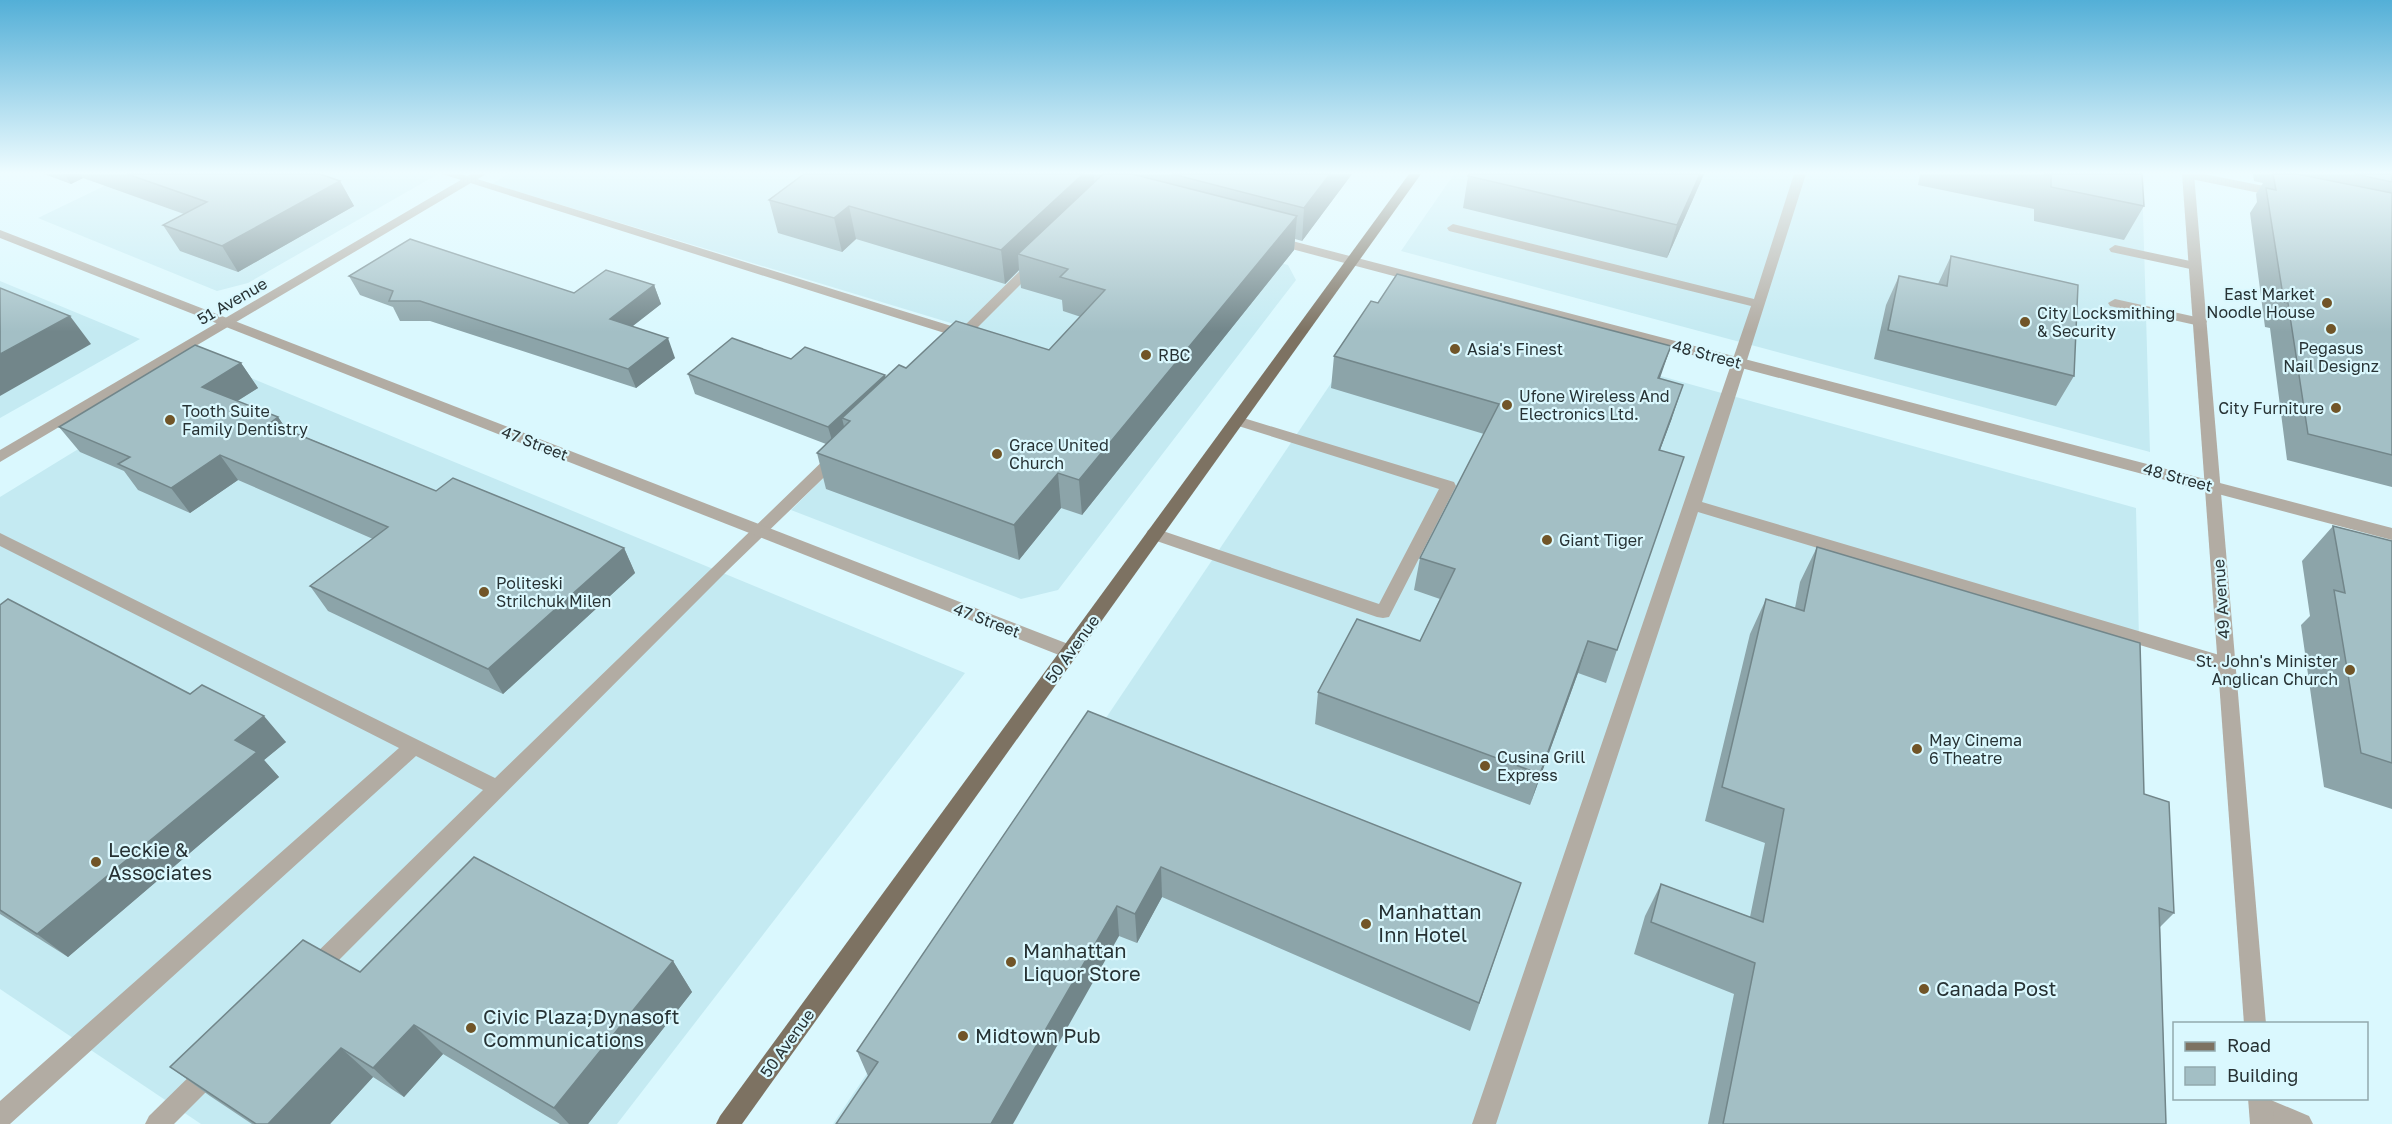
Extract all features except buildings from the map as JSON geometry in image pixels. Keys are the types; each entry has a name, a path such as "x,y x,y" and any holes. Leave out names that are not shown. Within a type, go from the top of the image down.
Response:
{"main road":[{"name":"50 Avenue","path":"728,1124 1378,226"}],"street":[{"name":"51 Avenue","path":"0,457 390,226"},
{"path":"628,226 963,334"},
{"path":"1484,1124 1741,363 1783,226"},
{"name":"49 Avenue","path":"2192,226 2255,1022"},
{"path":"1453,228 1759,304"},
{"name":"47 Street","path":"0,234 1070,652"},
{"name":"48 Street","path":"1257,236 2392,534"},
{"path":"2115,249 2195,266"},
{"path":"946,351 1044,255"},
{"path":"2115,303 2200,322"},
{"path":"1154,534 1383,612 1448,486 1237,422"},
{"path":"303,981 844,450"},
{"path":"1693,505 2226,664"},
{"path":"0,539 499,789"},
{"path":"0,1117 414,746"},
{"path":"157,1124 227,1056"},
{"path":"2261,1110 2301,1124"}],"shaded area":[{"path":"59,226 347,226 248,283 217,291"},
{"path":"632,226 1143,226 1288,265 1296,280 1058,590 1021,599 791,510 974,330"},
{"path":"1418,226 2143,226 2150,452 1401,251"},
{"path":"0,281 140,339 0,418"},
{"path":"1387,300 2136,508 2150,1124 833,1124"},
{"path":"217,364 965,673 617,1124 201,1124 0,989 0,497"}],"place":[{"name":"East Market Noodle House","path":"2327,303"},
{"name":"City Locksmithing & Security","path":"2025,322"},
{"name":"Pegasus Nail Designz","path":"2331,329"},
{"name":"Asia's Finest","path":"1455,349"},
{"name":"RBC","path":"1146,355"},
{"name":"Ufone Wireless And Electronics Ltd.","path":"1507,405"},
{"name":"City Furniture","path":"2336,408"},
{"name":"Tooth Suite Family Dentistry","path":"170,420"},
{"name":"Grace United Church","path":"997,454"},
{"name":"Giant Tiger","path":"1547,540"},
{"name":"Politeski Strilchuk Milen","path":"484,592"},
{"name":"St. John's Minister Anglican Church","path":"2350,670"},
{"name":"May Cinema 6 Theatre","path":"1917,749"},
{"name":"Cusina Grill Express","path":"1485,766"},
{"name":"Leckie & Associates","path":"96,862"},
{"name":"Manhattan Inn Hotel","path":"1366,924"},
{"name":"Manhattan Liquor Store","path":"1011,962"},
{"name":"Canada Post","path":"1924,989"},
{"name":"Civic Plaza;Dynasoft Communications","path":"471,1028"},
{"name":"Midtown Pub","path":"963,1036"}]}
